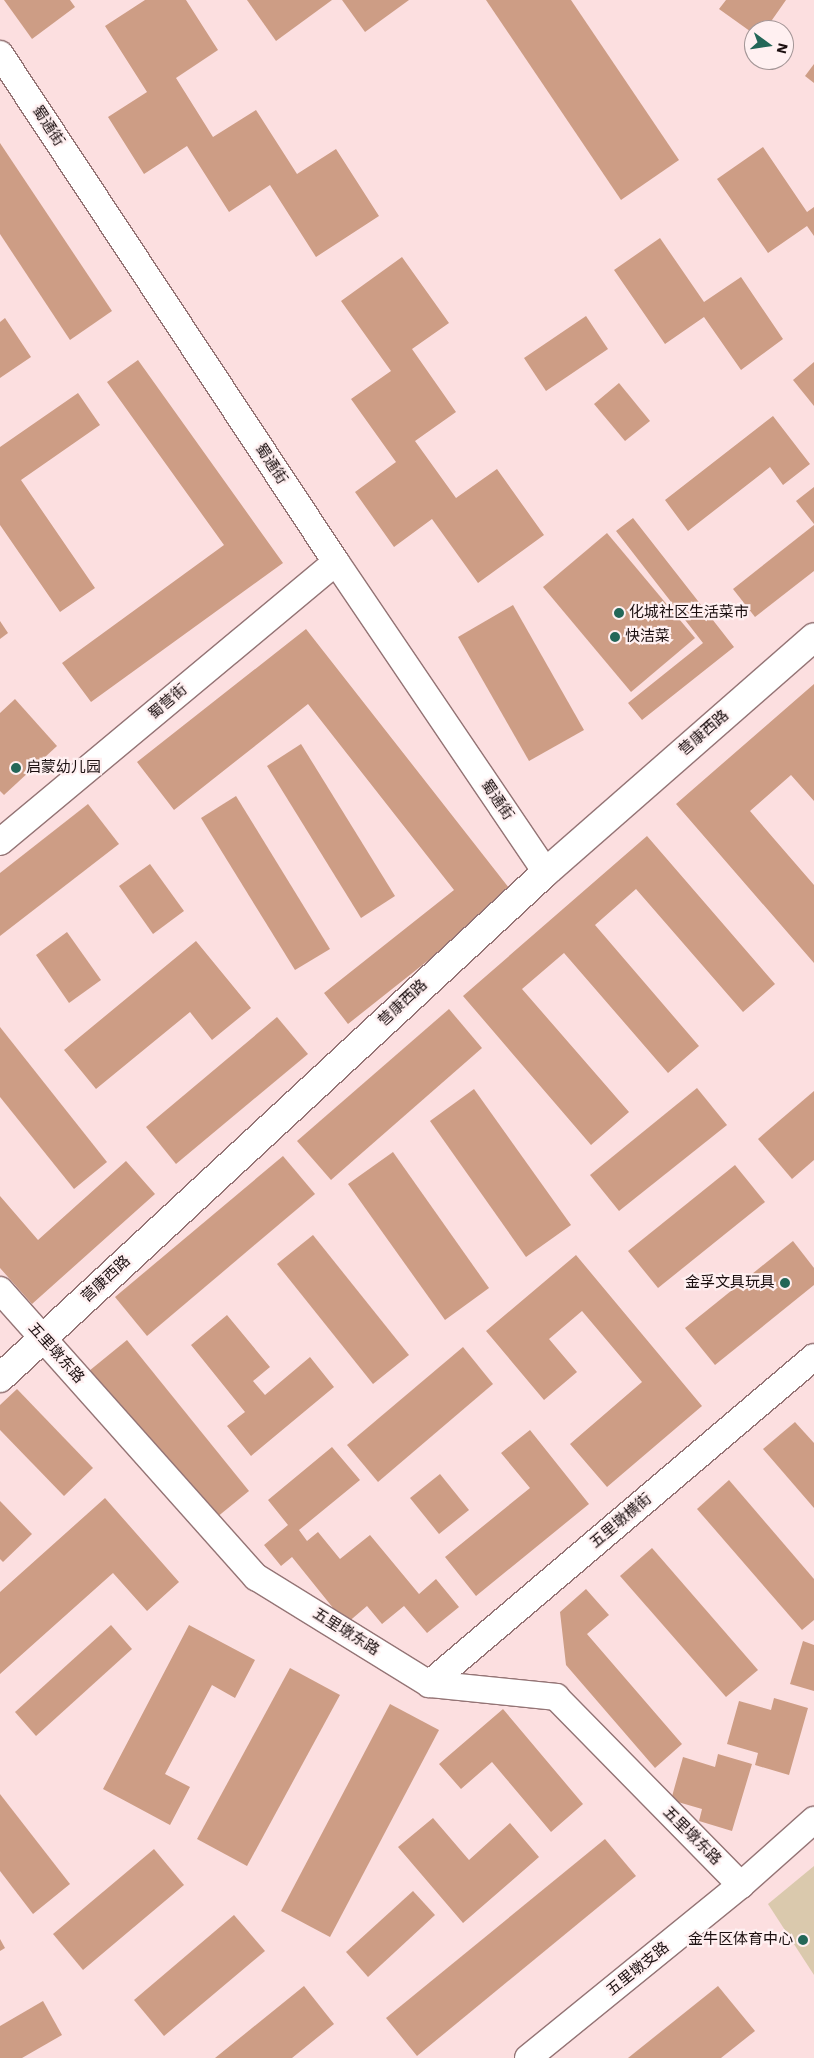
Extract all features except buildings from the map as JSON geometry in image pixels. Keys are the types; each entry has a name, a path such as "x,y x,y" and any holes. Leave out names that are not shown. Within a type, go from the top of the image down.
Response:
{"street":[{"name":"蜀通街","path":"0,54 336,562 546,872"},
{"name":"蜀营街","path":"0,842 336,562"},
{"name":"营康西路","path":"0,1378 546,872 814,637"},
{"name":"五里墩东路","path":"0,1290 256,1576 429,1684 556,1697 741,1886"},
{"name":"五里墩横街","path":"429,1684 814,1357"},
{"name":"五里墩支路","path":"528,2058 741,1886 814,1820"}],"shaded area":[{"name":"金牛区体育中心","path":"814,1866 814,1975 768,1904"}],"place":[{"name":"化城社区生活菜市","path":"619,613"},
{"name":"快洁菜","path":"615,637"},
{"name":"启蒙幼儿园","path":"16,768"},
{"name":"金孚文具玩具","path":"785,1283"},
{"name":"金牛区体育中心","path":"803,1940"}]}
